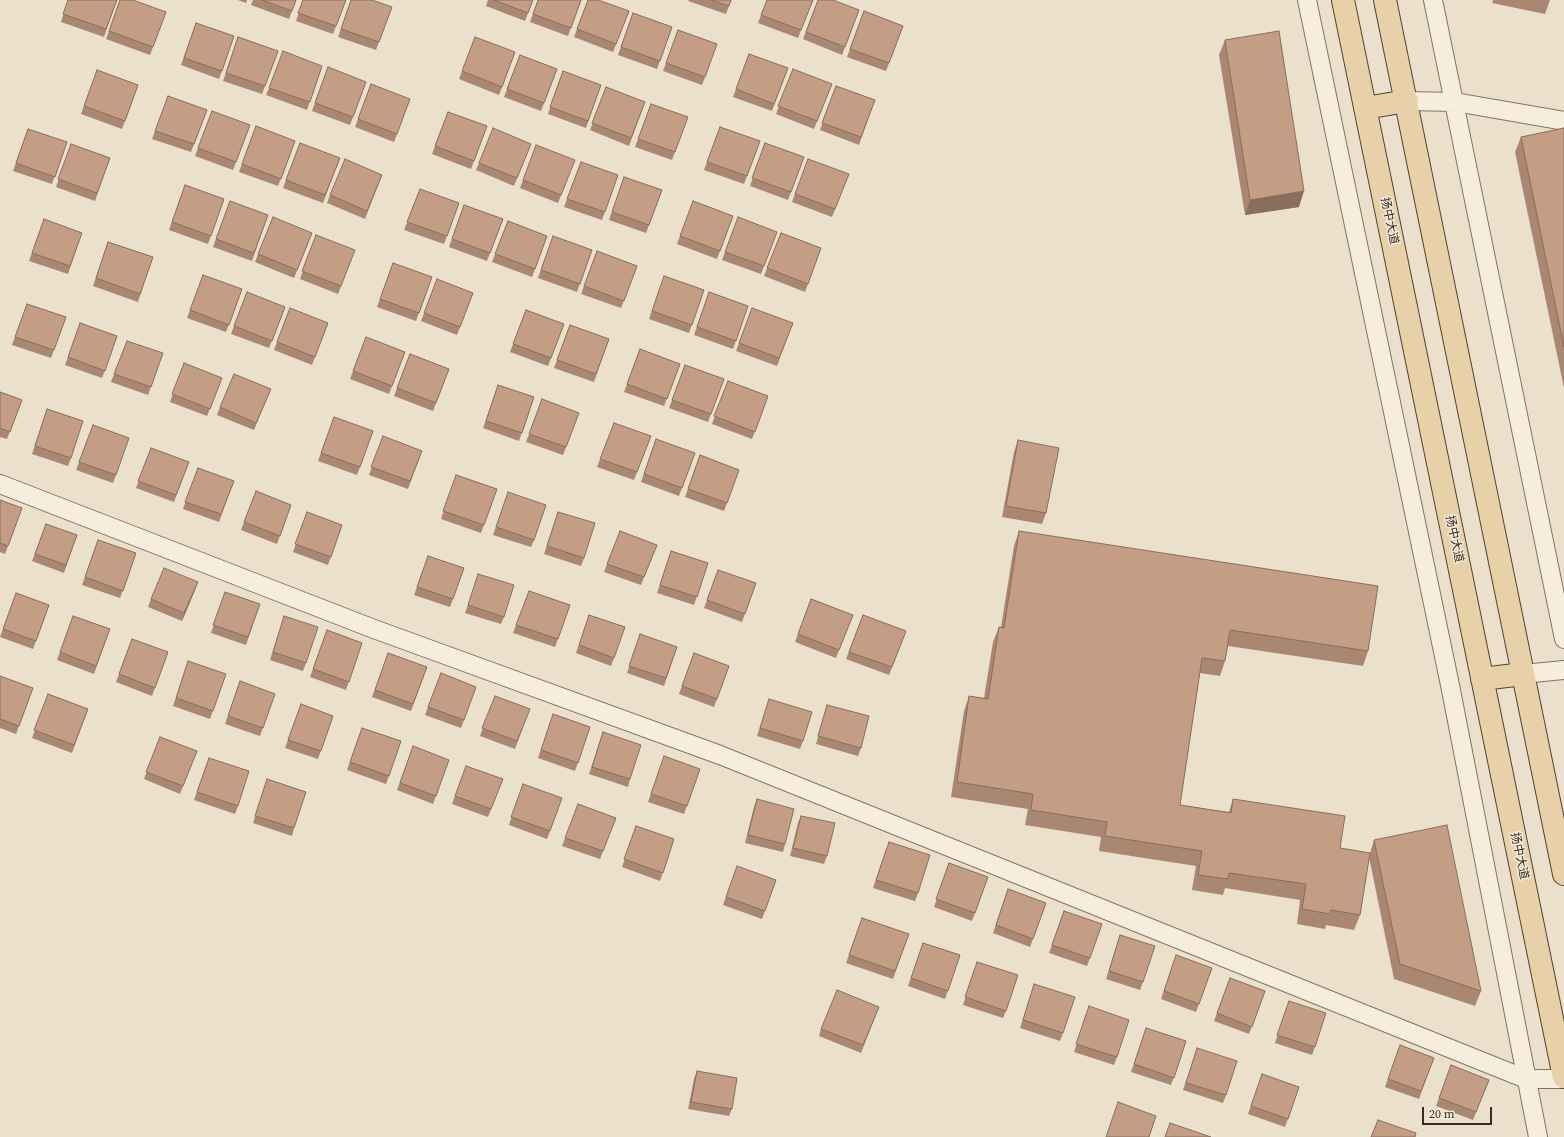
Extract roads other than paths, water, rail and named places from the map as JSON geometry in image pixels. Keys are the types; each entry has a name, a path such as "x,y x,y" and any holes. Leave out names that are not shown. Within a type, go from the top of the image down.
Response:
{"main road":[{"name":"扬中大道","path":"1343,0 1564,1078"},
{"path":"1385,0 1407,101 1564,874"},
{"path":"1365,108 1407,101"},
{"path":"1482,679 1523,674"}],"street":[{"path":"1307,0 1450,685 1538,1137"},
{"path":"1433,0 1564,639"},
{"path":"1407,101 1455,102 1564,121"},
{"path":"0,484 374,629 720,755 1526,1079 1564,1078"},
{"path":"1523,674 1564,670"}]}
